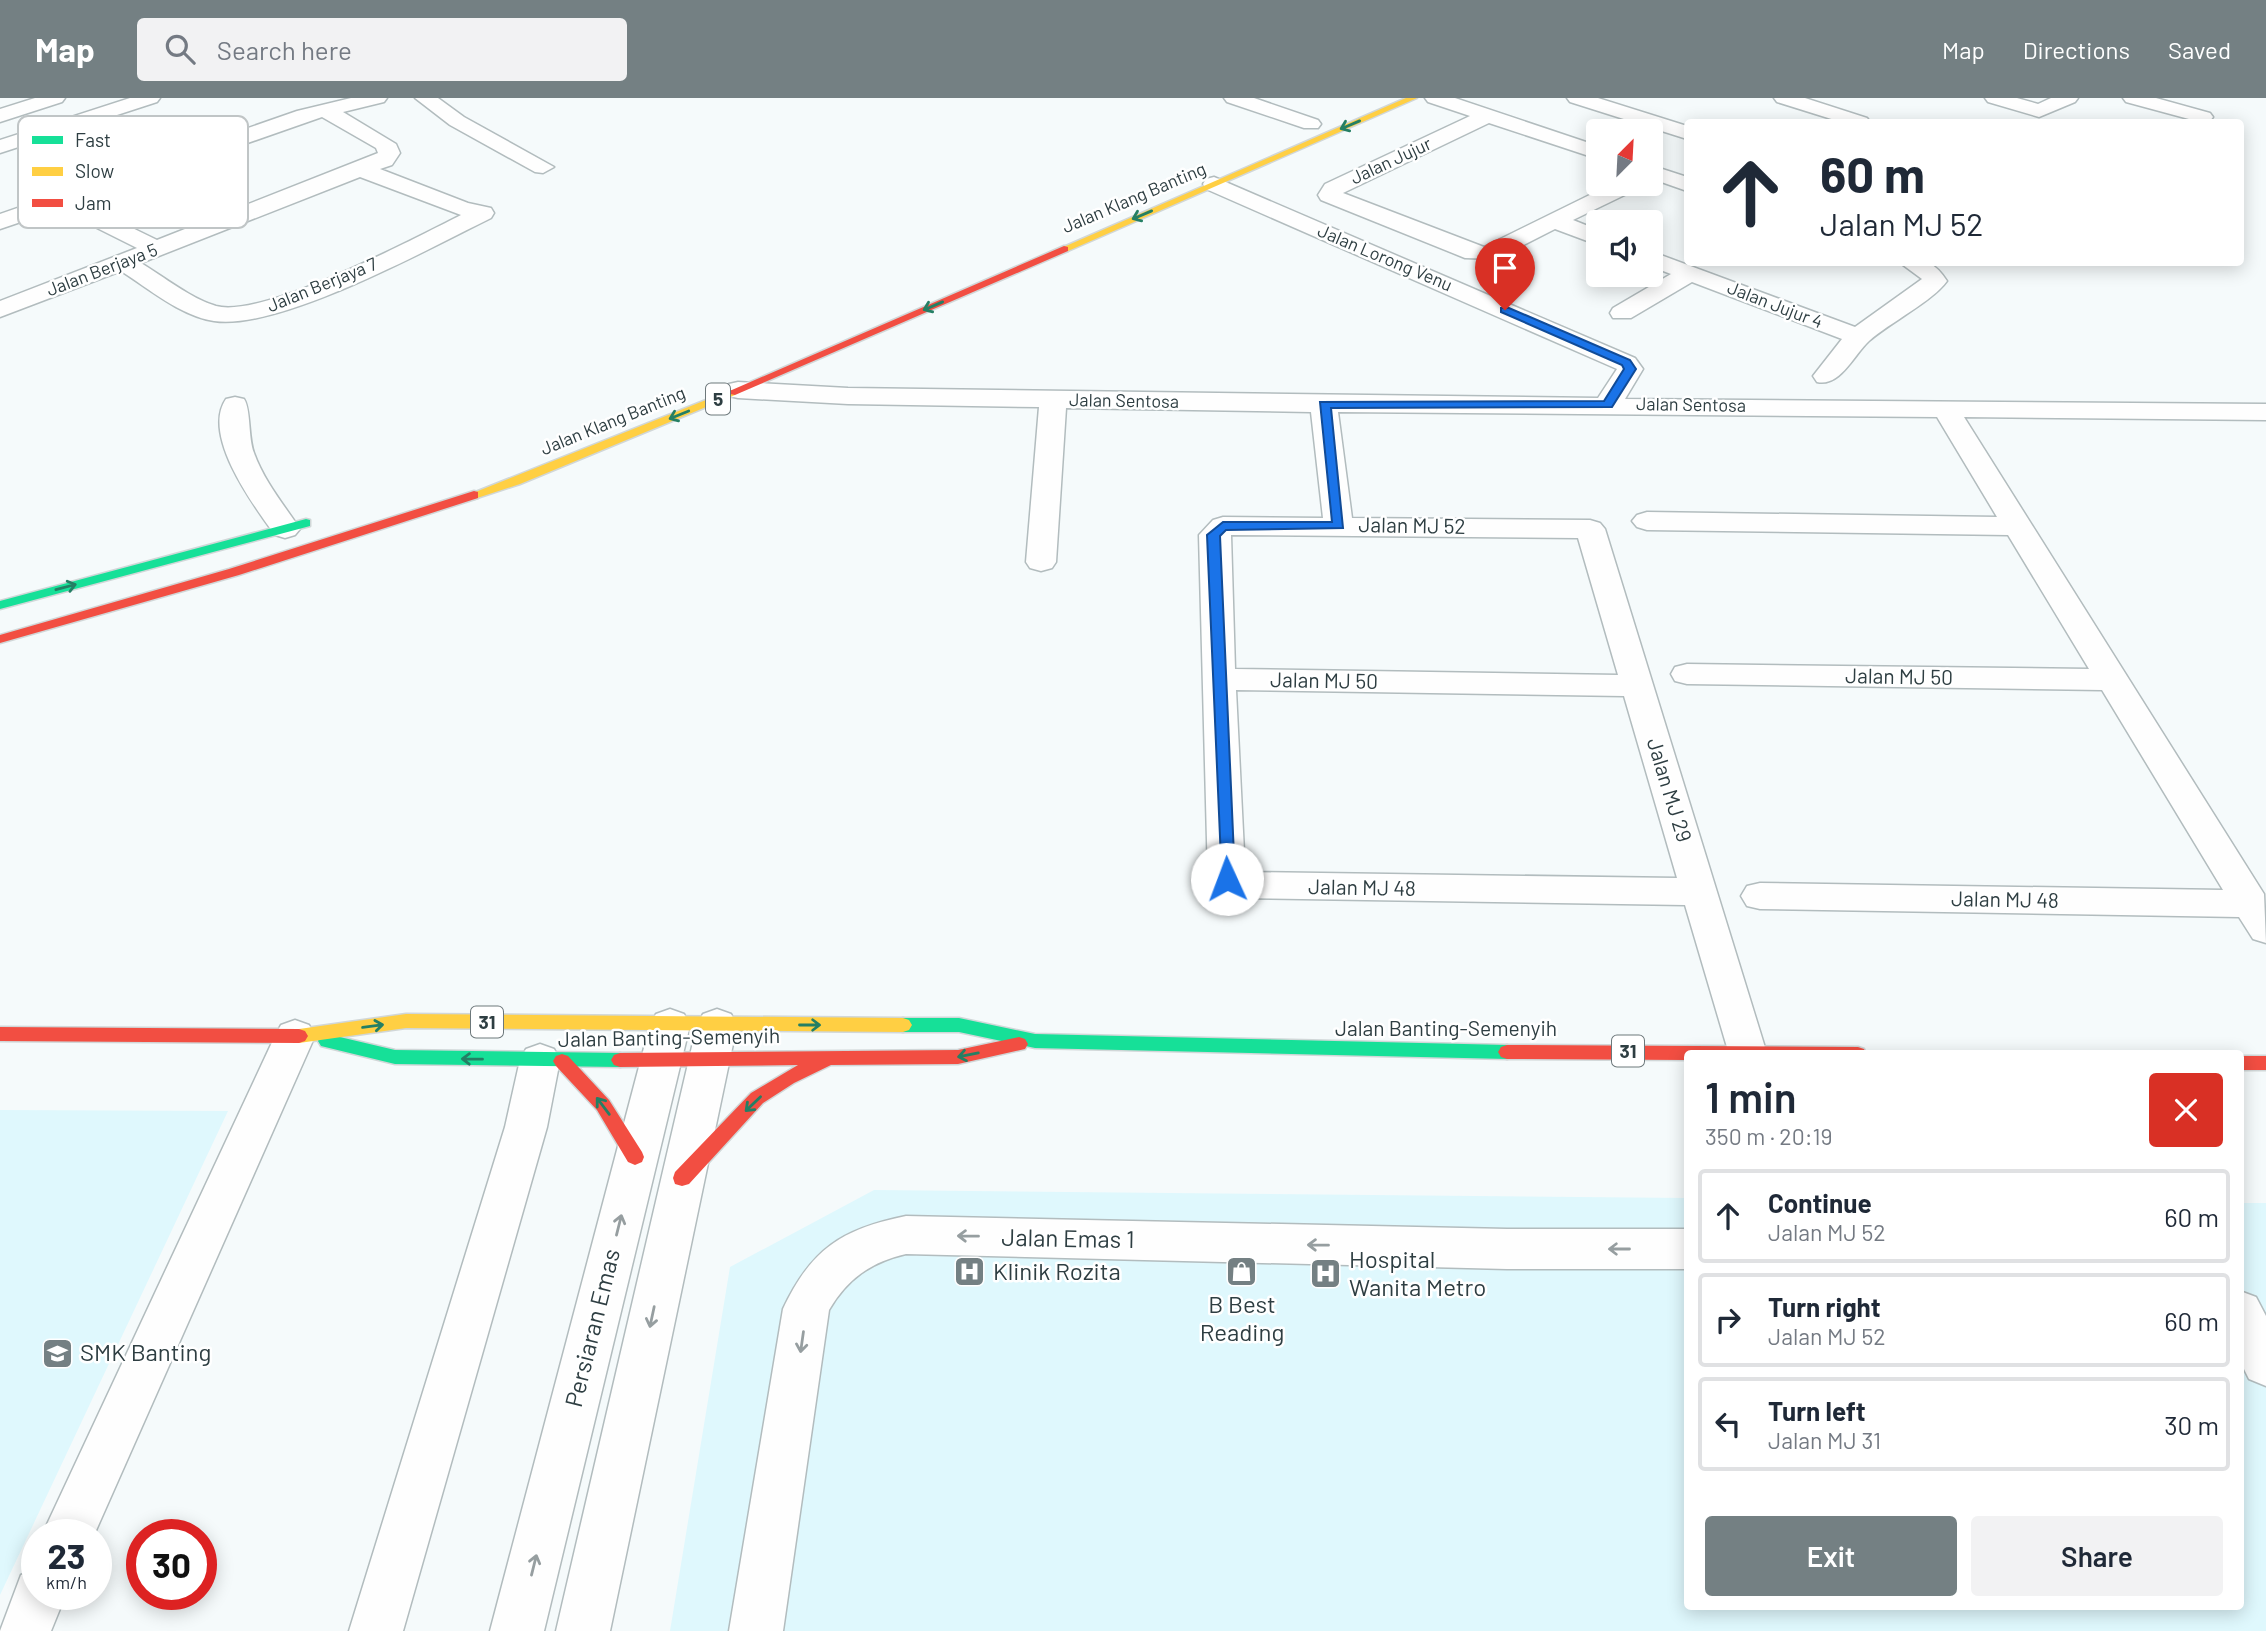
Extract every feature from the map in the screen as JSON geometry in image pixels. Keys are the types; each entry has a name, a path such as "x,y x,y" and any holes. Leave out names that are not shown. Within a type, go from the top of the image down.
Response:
{"main road":[{"path":"1286,135 1373,98"},
{"name":"Jalan Klang Banting","path":"0,639 234,572 516,481 738,390 1413,98"},
{"path":"0,605 323,517"},
{"name":"Jalan Banting-Semenyih","path":"0,1034 300,1036 406,1021 665,1042 714,1042 959,1025 1035,1041 1399,1051 1684,1051"},
{"name":"Jalan Banting-Semenyih","path":"300,1036 395,1058 551,1061 665,1042 714,1042 832,1057 958,1057 1035,1041"},
{"path":"682,1178 757,1098 788,1078 832,1057"},
{"path":"551,1061 603,1105 635,1157"},
{"path":"2244,1063 2266,1063"}],"street":[{"path":"0,116 55,98"},
{"path":"94,116 149,98"},
{"path":"248,135 323,109 377,98"},
{"path":"425,98 457,121 543,167"},
{"path":"1234,98 1311,124"},
{"path":"1435,98 1586,149"},
{"path":"1577,98 1684,133"},
{"path":"1784,98 1850,119"},
{"path":"1995,98 2039,111 2051,119"},
{"path":"2039,111 2068,98"},
{"path":"2133,98 2203,117"},
{"name":"Jalan Berjaya 5","path":"248,214 362,170 384,160 389,153 385,145 323,109"},
{"name":"Jalan Jujur","path":"1487,116 1332,189 1329,195 1473,253 1488,254 1554,221"},
{"path":"0,147 18,141"},
{"name":"Jalan Berjaya 7","path":"122,262 212,313 244,314 268,309 483,214 362,170"},
{"path":"1663,176 1684,183"},
{"name":"Jalan Lorong Venu","path":"1214,184 1626,363 1630,369 1608,404"},
{"path":"1554,221 1605,196"},
{"path":"0,222 18,215"},
{"path":"1554,221 1586,233"},
{"path":"114,228 156,249"},
{"name":"Jalan Berjaya 5","path":"0,310 211,228"},
{"name":"Jalan Jujur 4","path":"1663,263 1859,337"},
{"path":"1826,376 1839,354 1935,281 1929,272 1918,266"},
{"path":"1622,313 1691,273"},
{"name":"Jalan Sentosa","path":"738,390 848,396 1053,400 1608,404 2263,415"},
{"path":"1041,562 1053,400"},
{"path":"1324,404 1338,525"},
{"path":"235,405 231,424 236,450 285,529"},
{"path":"1945,409 2258,916"},
{"path":"1647,521 2017,526"},
{"name":"Jalan MJ 52","path":"1221,679 1214,535 1223,526 1590,529"},
{"name":"Jalan MJ 29","path":"1590,529 1748,1050"},
{"name":"Jalan MJ 50","path":"1687,674 2112,680"},
{"name":"Jalan MJ 50","path":"1221,679 1637,686"},
{"name":"Jalan MJ 48","path":"1221,679 1227,879 1234,885 1699,892"},
{"name":"Jalan MJ 48","path":"1760,896 2258,916"},
{"path":"75,1519 300,1036"},
{"name":"Persiaran Emas","path":"517,1631 665,1042"},
{"path":"585,1631 682,1178 714,1042"},
{"path":"376,1631 526,1127 551,1061"},
{"name":"Jalan Emas 1","path":"755,1631 806,1309 817,1284 837,1262 881,1239 906,1235 1507,1249 1684,1249"},
{"path":"2244,1320 2266,1364"},
{"path":"24,1631 33,1610"}],"shaded area":[{"name":"SMK Banting","path":"0,1110 228,1111 36,1519 21,1519 21,1550 0,1595"},
{"path":"874,1190 1684,1198 1684,1610 2244,1610 2244,1203 2266,1203 2266,1631 670,1631 730,1267"}],"traffic: fast":[{"path":"0,605 306,523"},
{"path":"903,1025 959,1025 1035,1041 1507,1052"},
{"path":"327,1041 395,1057 620,1060"}],"traffic: slow":[{"path":"1064,249 1413,98"},
{"path":"474,495 516,481 731,393"},
{"path":"299,1036 406,1021 903,1025"}],"traffic: jam":[{"path":"731,393 1064,249"},
{"path":"0,639 234,572 474,495"},
{"path":"0,1034 299,1036"},
{"path":"620,1060 958,1057 1019,1044"},
{"path":"1507,1052 1684,1053"},
{"path":"562,1061 603,1105 635,1157"},
{"path":"682,1178 757,1098 788,1078 824,1061"},
{"path":"2244,1063 2266,1063"}],"place":[{"name":"B Best Reading","path":"1242,1271"},
{"name":"Klinik Rozita","path":"970,1272"},
{"name":"Hospital Wanita Metro","path":"1326,1274"},
{"name":"SMK Banting","path":"57,1353"}],"route":[{"path":"1227,879 1214,535 1223,526 1338,525 1324,404 1608,404 1630,369 1626,363 1505,310"}]}
